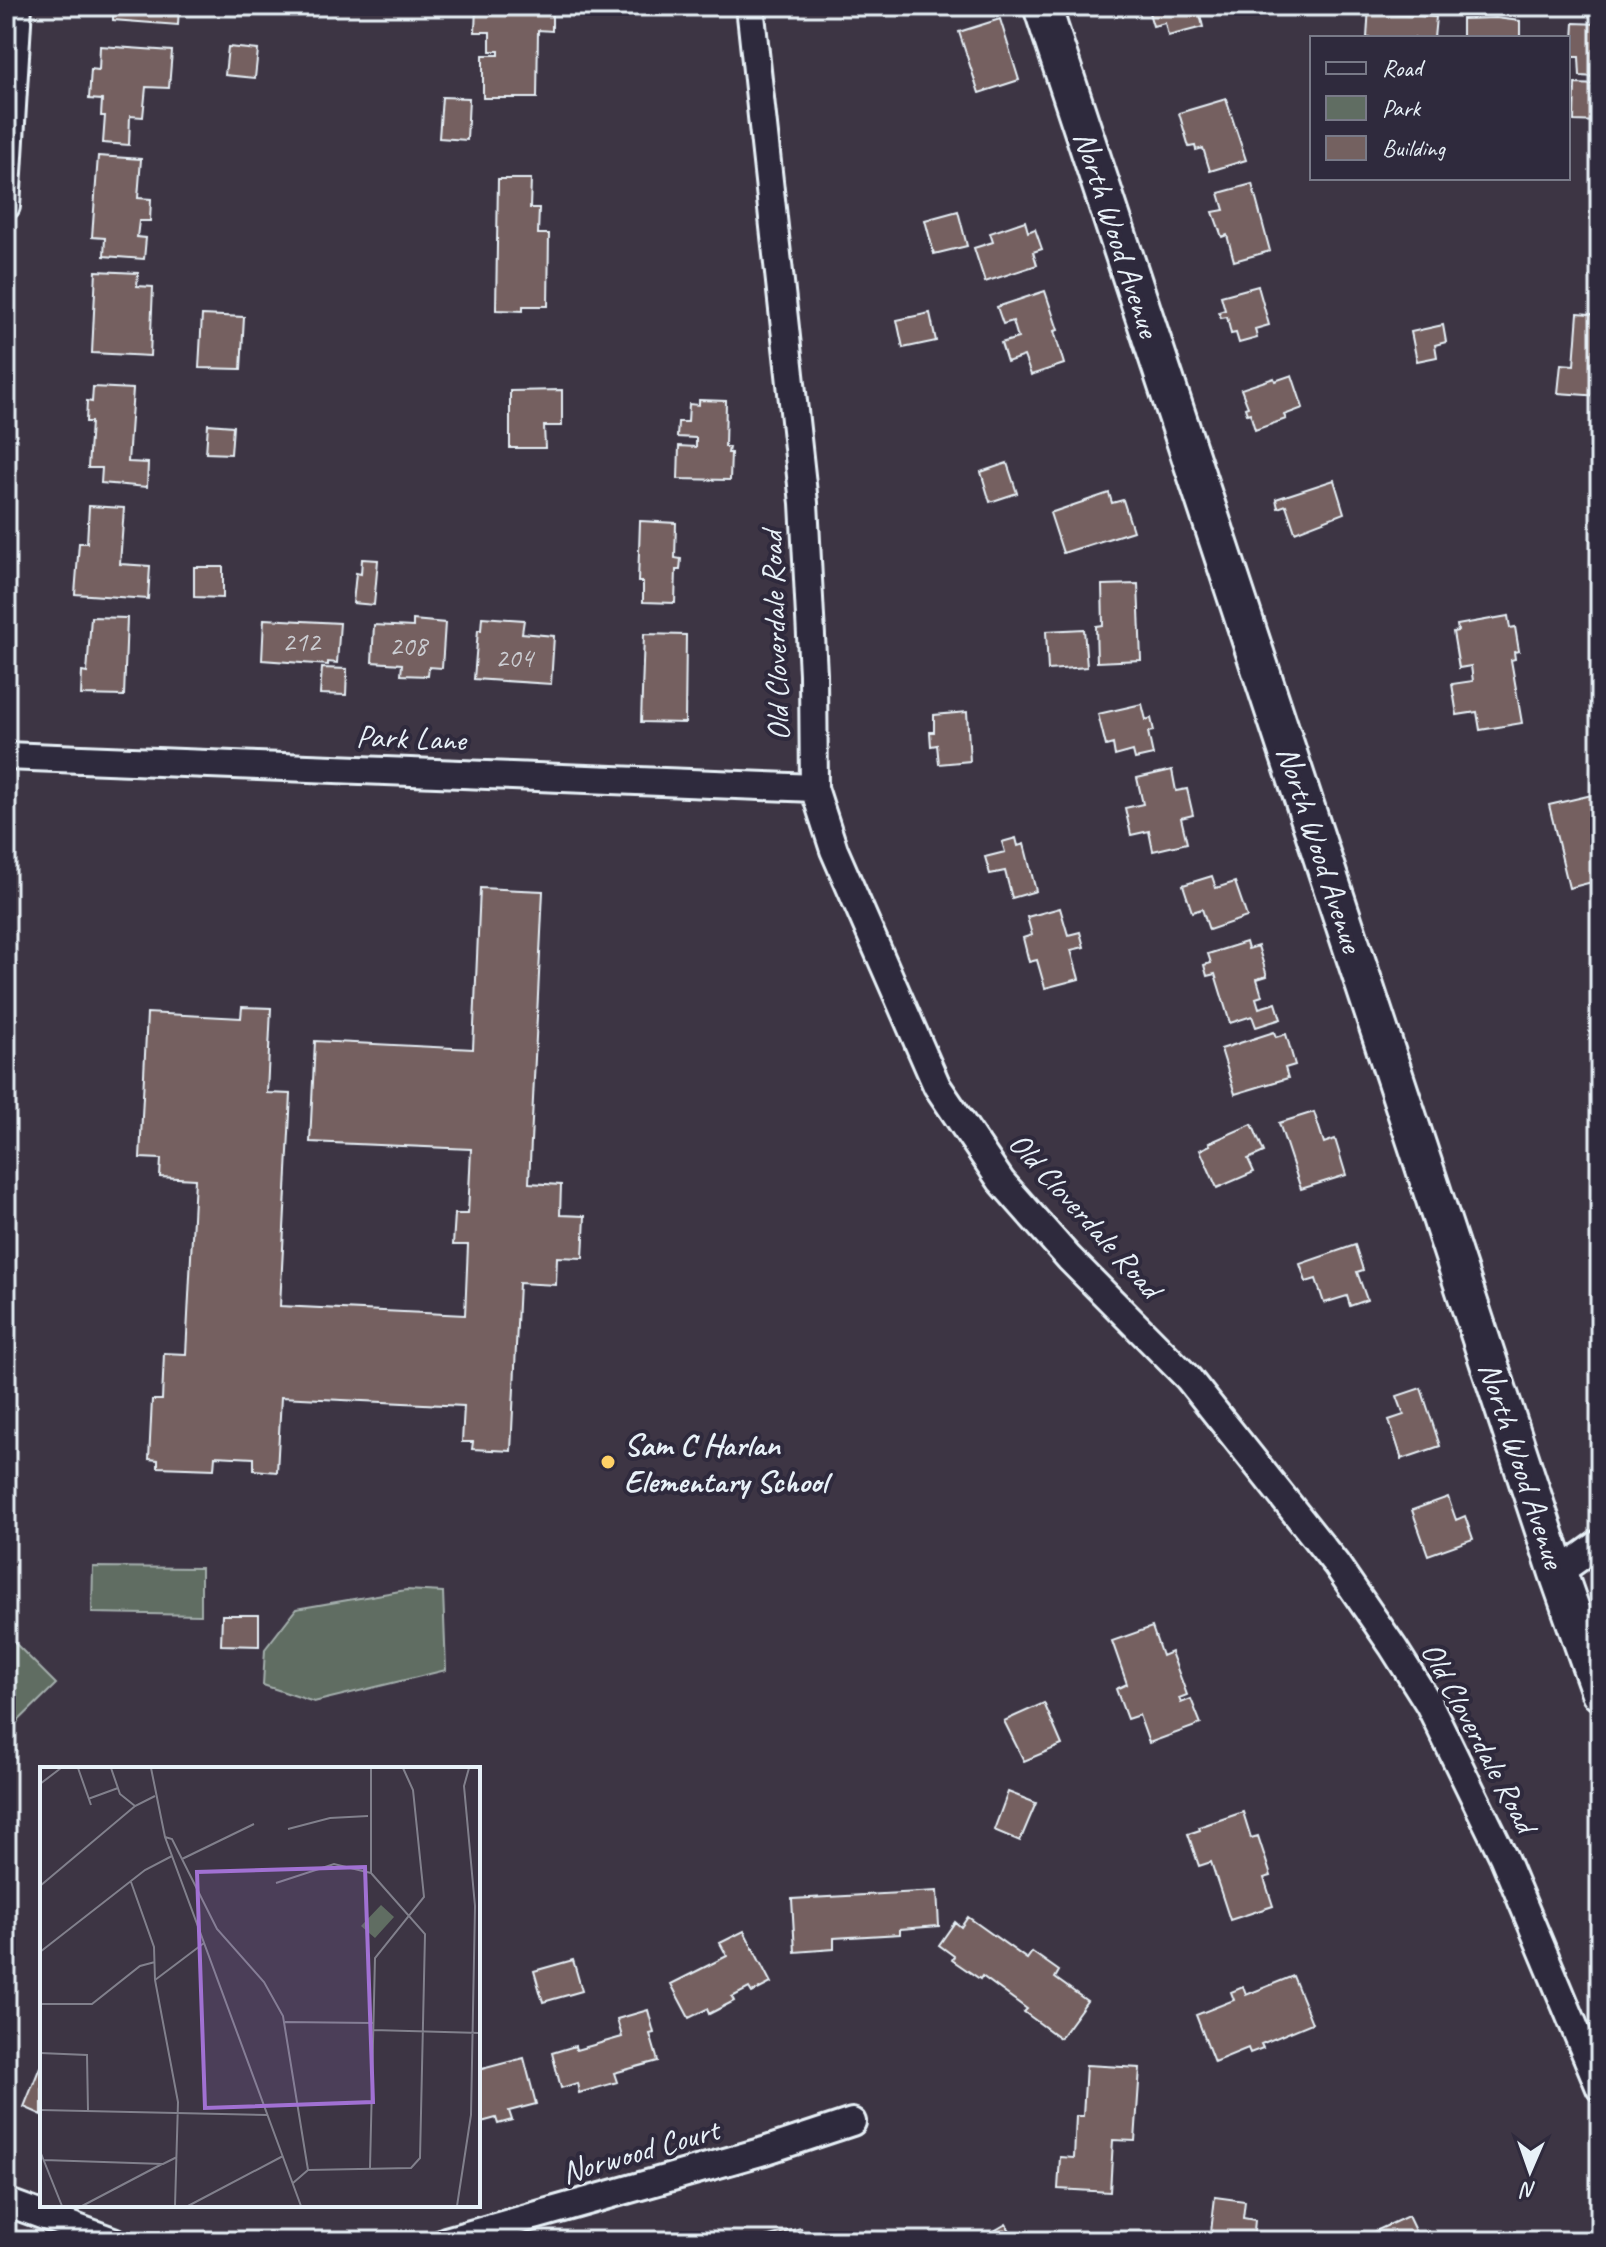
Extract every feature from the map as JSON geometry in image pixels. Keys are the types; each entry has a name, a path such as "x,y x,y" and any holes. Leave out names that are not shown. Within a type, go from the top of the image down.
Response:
{"main road":[{"name":"North Wood Avenue","path":"1042,6 1558,1573 1600,1692"}],"street":[{"path":"6,206 18,6"},
{"name":"Old Cloverdale Road","path":"750,6 804,503 813,674 814,788 834,850 937,1086 1001,1181 1188,1378 1336,1564 1429,1704 1503,1856 1600,2088"},
{"name":"Park Lane","path":"6,756 814,788"},
{"path":"1558,1573 1600,1543"},
{"name":"Norwood Court","path":"446,2241 764,2151 852,2122"},
{"path":"6,2202 113,2241"}],"green space":[{"path":"93,1567 201,1568 201,1615 92,1613"},
{"path":"406,1590 443,1592 446,1670 314,1702 263,1685 265,1649 296,1609"},
{"path":"6,1634 56,1684 6,1733"}],"building":[{"path":"113,6 179,6 178,25 113,20"},
{"path":"476,6 552,6 552,31 538,30 537,98 483,98 483,55 499,55 499,51 490,51 490,32 475,32"},
{"path":"1147,6 1198,6 1203,27 1168,36 1165,23 1153,26"},
{"path":"1369,6 1389,8 1389,14 1436,17 1434,36 1367,36"},
{"path":"1000,19 1019,80 979,93 959,32"},
{"path":"1462,19 1520,21 1520,36 1462,36"},
{"path":"1574,23 1600,24 1600,62 1597,62 1596,77 1580,76 1579,57 1572,57"},
{"path":"100,46 172,51 169,88 146,87 143,117 130,116 129,145 103,143 105,116 101,116 102,100 89,99 91,69 99,70"},
{"path":"228,47 258,50 255,78 225,75"},
{"path":"1575,84 1600,85 1600,122 1574,121"},
{"path":"442,97 469,98 467,140 439,138"},
{"path":"1226,99 1246,160 1210,171 1203,148 1196,150 1195,146 1189,147 1179,113"},
{"path":"98,156 141,159 138,198 151,199 150,221 139,221 137,237 146,238 144,259 104,256 105,238 92,237"},
{"path":"498,179 531,179 530,208 539,208 538,234 549,234 548,306 523,306 523,311 496,310"},
{"path":"1252,184 1270,251 1234,261 1227,235 1222,237 1213,212 1224,210 1219,193"},
{"path":"958,211 967,246 934,254 925,220"},
{"path":"1025,221 1028,232 1035,229 1042,249 1033,252 1037,265 985,282 974,248 993,242 990,233"},
{"path":"96,271 138,273 137,286 153,287 150,356 92,353"},
{"path":"1258,286 1269,325 1255,329 1257,338 1239,343 1236,333 1231,334 1227,317 1221,318 1219,312 1225,310 1221,296"},
{"path":"1045,291 1058,330 1054,331 1064,364 1031,375 1024,356 1007,362 1001,343 1018,338 1013,321 1003,324 997,307"},
{"path":"930,313 936,341 903,348 897,320"},
{"path":"1578,313 1600,315 1600,396 1558,393 1561,364 1574,365"},
{"path":"202,315 244,317 241,369 199,368"},
{"path":"1443,325 1446,342 1435,345 1437,357 1417,361 1411,332"},
{"path":"1292,375 1303,408 1284,415 1286,419 1255,430 1250,413 1247,414 1245,408 1248,407 1241,389"},
{"path":"93,387 133,389 128,462 148,463 147,487 101,483 102,468 88,468 91,422 86,422 87,401 92,402"},
{"path":"562,390 562,426 544,426 545,448 510,448 510,391"},
{"path":"699,400 726,401 725,447 729,447 728,453 731,453 730,480 678,479 679,446 696,447 696,438 677,437 678,422 688,422 689,404 699,405"},
{"path":"208,424 233,426 231,454 206,453"},
{"path":"1007,463 1017,493 990,502 981,472"},
{"path":"1334,480 1344,513 1295,532 1286,505 1278,508 1276,499"},
{"path":"1109,493 1112,503 1123,500 1133,531 1063,553 1050,513"},
{"path":"89,506 124,508 120,564 150,566 148,599 75,594 79,543 87,543"},
{"path":"640,521 676,523 675,558 681,559 680,570 676,570 675,603 643,602 643,582 638,582"},
{"path":"362,559 378,560 374,605 353,603 356,573 361,574"},
{"path":"194,567 223,567 223,598 194,597"},
{"path":"1138,584 1141,660 1097,662 1096,626 1103,625 1102,585"},
{"path":"1508,616 1510,628 1515,627 1519,651 1514,652 1515,659 1511,660 1522,723 1480,730 1477,712 1457,715 1452,684 1473,681 1471,666 1459,668 1453,632 1458,631 1457,625"},
{"path":"91,617 127,618 124,696 81,695 82,672 87,673"},
{"path":"482,617 524,620 522,633 554,636 551,684 474,679"},
{"path":"264,619 340,623 337,663 262,660"},
{"path":"413,620 445,623 442,668 429,667 428,676 401,675 402,664 372,662 374,625 413,627"},
{"path":"1084,629 1087,667 1048,670 1046,631"},
{"path":"644,634 686,635 685,723 641,722"},
{"path":"322,668 347,669 346,695 320,694"},
{"path":"1142,704 1146,720 1151,718 1154,731 1148,732 1153,755 1135,759 1133,751 1115,756 1113,744 1106,746 1098,714"},
{"path":"967,712 970,761 939,764 937,745 931,746 934,715"},
{"path":"1172,770 1176,791 1187,789 1193,815 1181,818 1187,843 1153,851 1149,831 1131,835 1125,808 1143,804 1137,778"},
{"path":"1592,795 1600,829 1600,880 1569,888 1549,805"},
{"path":"1016,838 1018,846 1024,844 1036,891 1012,898 1005,871 990,874 985,857 1005,852 1002,842"},
{"path":"1212,876 1216,888 1235,882 1247,917 1209,930 1202,909 1192,912 1183,885"},
{"path":"480,888 543,891 529,1183 561,1185 560,1215 585,1216 583,1258 557,1257 556,1285 519,1283 511,1451 472,1449 473,1442 462,1442 464,1406 281,1397 277,1472 254,1470 254,1458 215,1456 214,1469 158,1467 158,1460 149,1459 152,1400 162,1400 164,1353 186,1354 195,1179 160,1177 161,1159 140,1158 147,1013 241,1018 242,1007 271,1008 267,1093 291,1094 280,1306 465,1315 468,1245 453,1245 455,1214 468,1214 471,1149 310,1142 315,1041 473,1049"},
{"path":"1060,908 1068,935 1080,932 1084,947 1071,950 1079,979 1045,988 1037,960 1029,962 1023,938 1032,935 1027,917"},
{"path":"1246,942 1248,949 1258,946 1267,976 1257,979 1262,996 1256,998 1259,1008 1276,1003 1281,1019 1256,1027 1252,1016 1230,1023 1215,974 1207,976 1204,965 1211,963 1208,954"},
{"path":"1274,1032 1276,1037 1286,1034 1295,1065 1285,1068 1288,1078 1235,1094 1221,1049"},
{"path":"1314,1112 1324,1143 1335,1139 1346,1175 1301,1189 1279,1123"},
{"path":"1252,1124 1264,1152 1248,1159 1254,1172 1217,1188 1200,1150"},
{"path":"1355,1245 1363,1270 1357,1272 1367,1300 1350,1306 1347,1296 1324,1303 1316,1279 1306,1282 1300,1264"},
{"path":"1421,1388 1440,1446 1402,1459 1389,1420 1404,1415 1397,1396"},
{"path":"1448,1497 1456,1520 1465,1516 1473,1539 1428,1555 1412,1510"},
{"path":"222,1615 259,1615 259,1646 221,1645"},
{"path":"1152,1627 1162,1656 1171,1652 1187,1695 1179,1698 1181,1703 1191,1699 1201,1724 1149,1743 1139,1715 1127,1719 1116,1689 1127,1684 1112,1641"},
{"path":"1044,1703 1062,1745 1024,1761 1004,1721"},
{"path":"1008,1792 1036,1803 1020,1841 994,1830"},
{"path":"1243,1812 1251,1838 1258,1836 1271,1876 1264,1878 1273,1906 1230,1920 1211,1862 1199,1866 1188,1834 1200,1830 1199,1827"},
{"path":"937,1891 939,1926 900,1929 900,1934 834,1938 834,1949 795,1952 792,1899"},
{"path":"968,1917 1027,1959 1032,1952 1059,1971 1055,1978 1087,2001 1060,2038 982,1976 980,1979 952,1960 954,1956 939,1945 955,1922 961,1927"},
{"path":"744,1931 771,1983 752,1993 749,1988 732,1997 734,2001 709,2014 707,2009 689,2018 671,1984 727,1956 720,1943"},
{"path":"573,1960 582,1991 543,2002 534,1971"},
{"path":"1293,1976 1312,2023 1261,2044 1263,2048 1250,2053 1248,2048 1214,2062 1196,2015 1234,2000 1231,1992 1243,1987 1246,1995"},
{"path":"648,2010 654,2033 650,2034 658,2061 614,2073 617,2082 579,2093 577,2083 561,2088 552,2053 575,2046 576,2050 622,2037 617,2019"},
{"path":"524,2058 536,2104 509,2111 512,2120 498,2124 496,2118 480,2122 480,2069"},
{"path":"1086,2065 1140,2068 1135,2141 1113,2140 1110,2192 1058,2189 1060,2157 1074,2158 1076,2116 1083,2116"},
{"path":"40,2067 40,2114 24,2107"},
{"path":"1215,2197 1245,2201 1243,2218 1255,2220 1253,2241 1210,2241"},
{"path":"1408,2216 1420,2241 1354,2241"},
{"path":"1006,2224 1016,2241 977,2241"},
{"path":"801,2228 804,2238 830,2231 832,2241 762,2241 761,2238"}],"place":[{"name":"Sam C Harlan Elementary School","path":"608,1462"}]}
